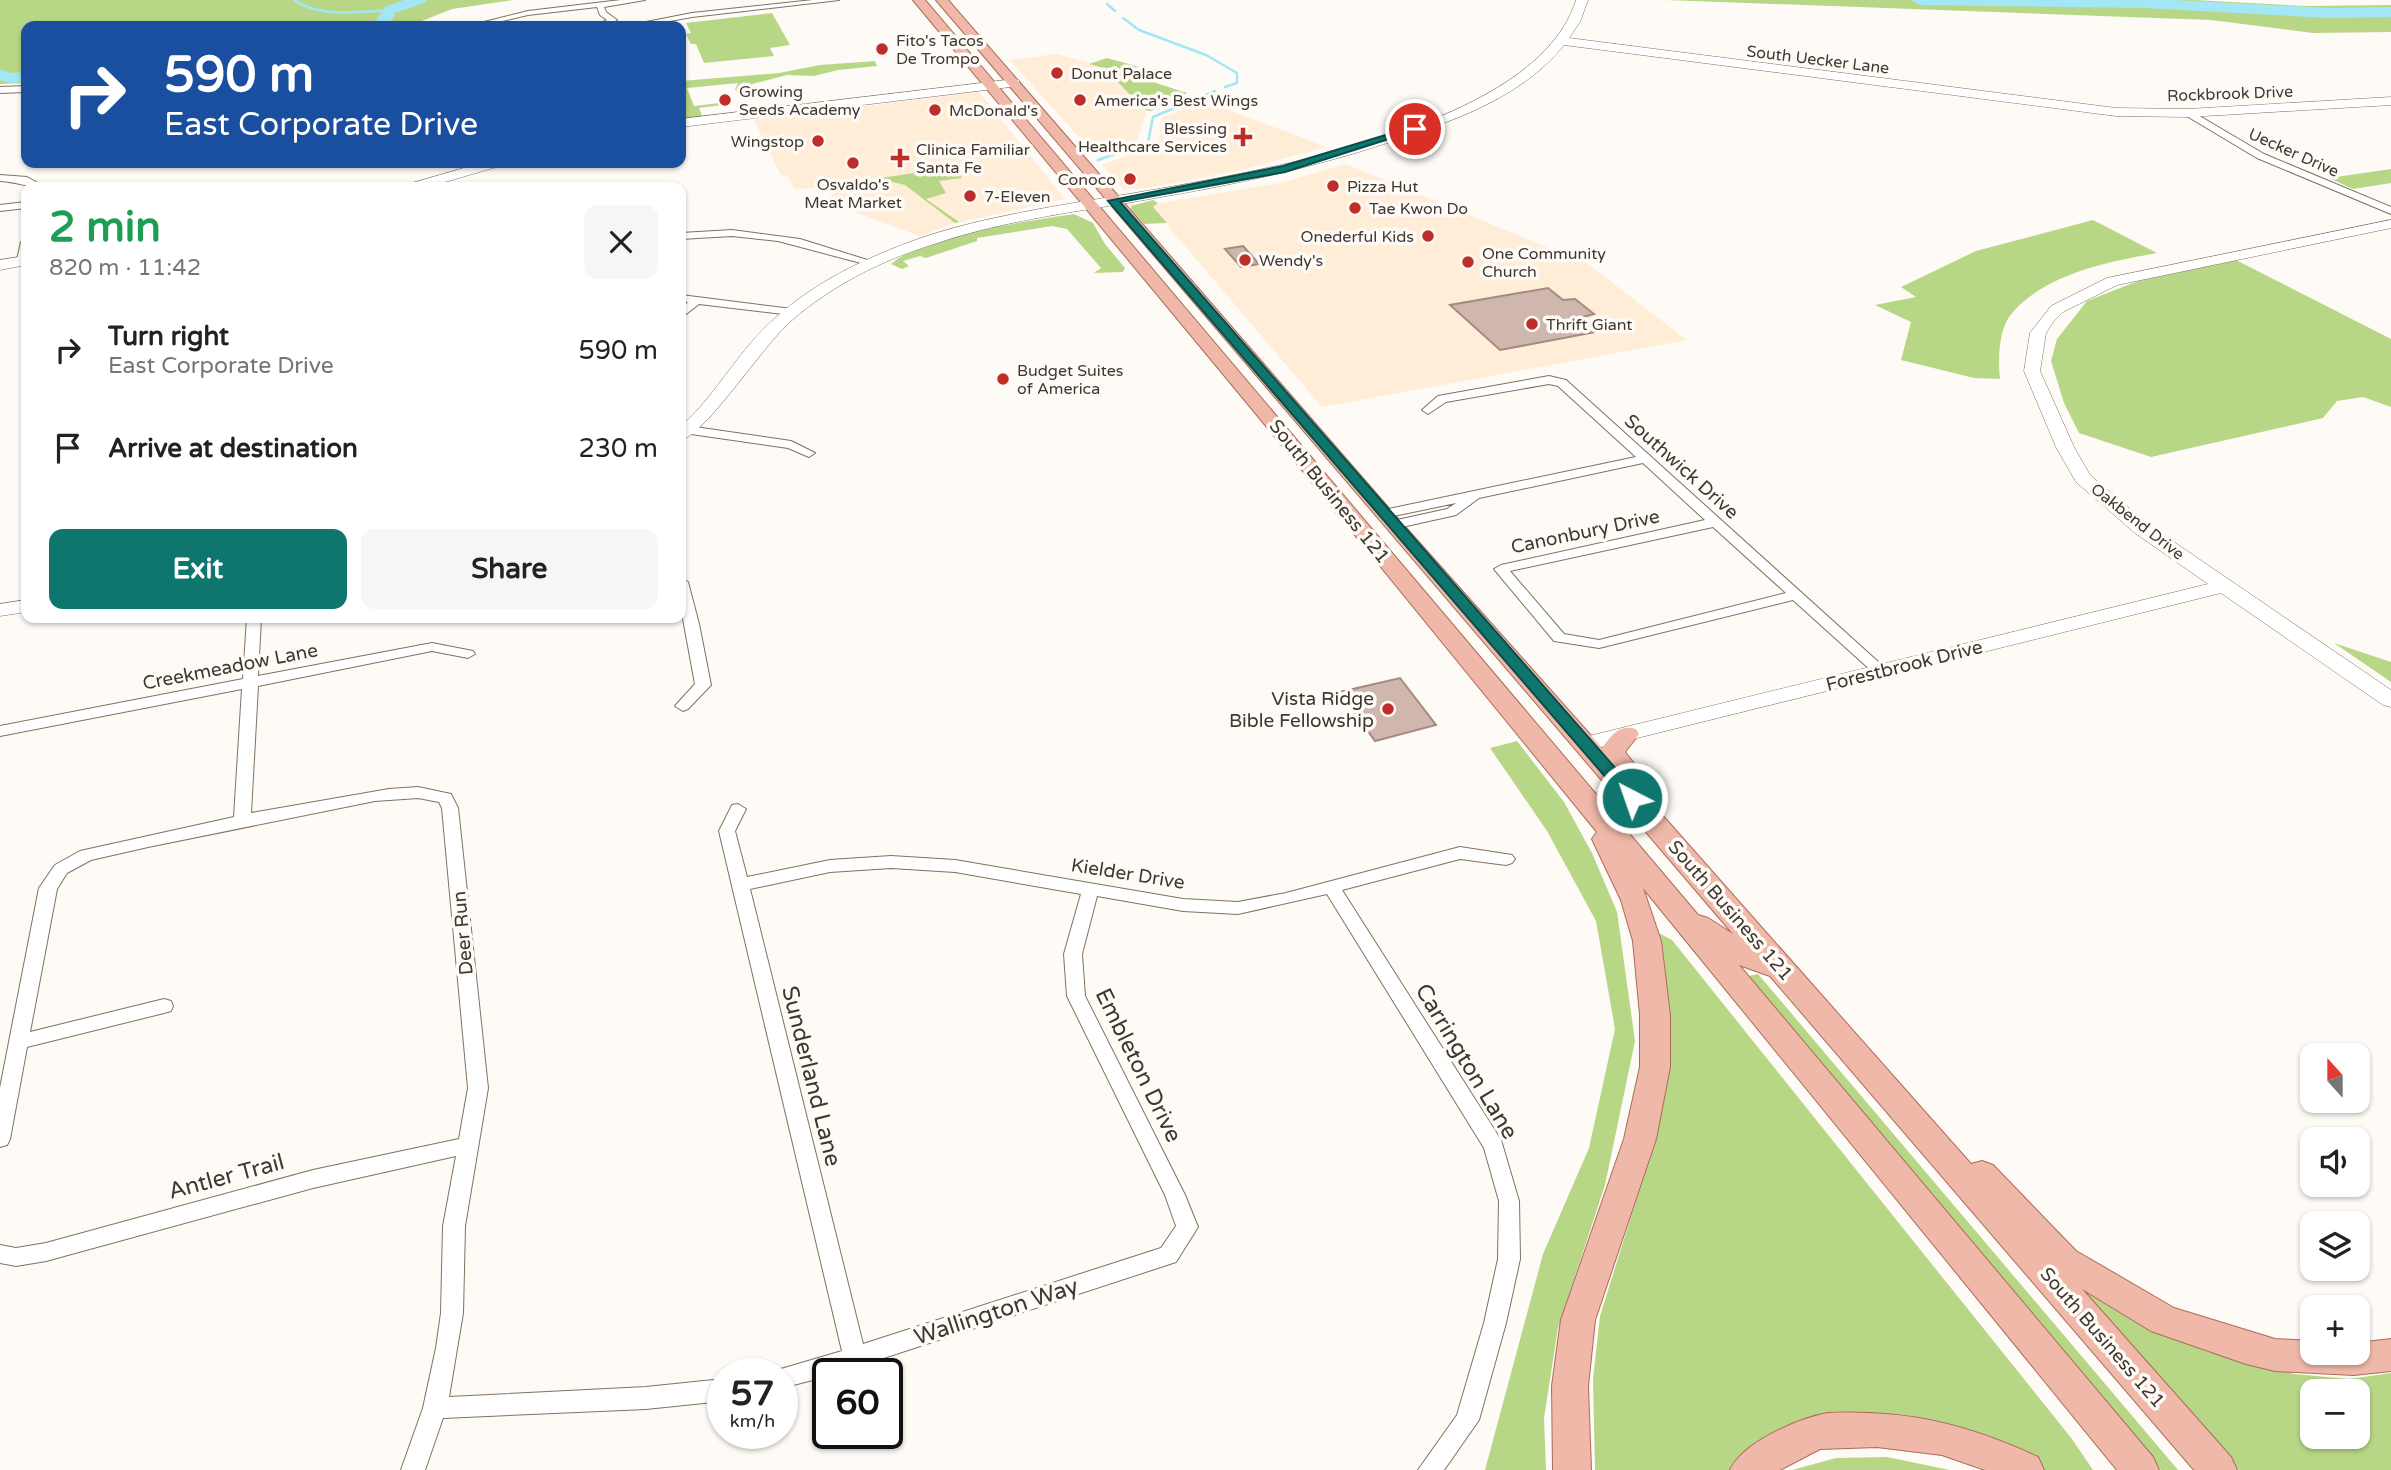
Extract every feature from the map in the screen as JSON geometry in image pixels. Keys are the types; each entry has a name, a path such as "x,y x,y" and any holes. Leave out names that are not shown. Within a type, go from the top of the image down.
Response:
{"main road":[{"name":"South Business 121","path":"919,0 1683,916 2140,1470"},
{"name":"South Business 121","path":"942,0 1389,519 2218,1470"},
{"path":"1197,332 1226,328"},
{"path":"1348,513 1364,515 1396,548 1419,552"},
{"path":"1494,690 1554,730 1585,744"},
{"path":"1627,734 1612,751 1613,757 1635,782 1632,798"},
{"path":"1572,1470 1570,1386 1578,1320 1640,1139 1655,1067 1655,1015 1647,941 1635,900 1605,839 1575,787"},
{"path":"1683,916 1753,960 1784,971 1892,1075 2064,1261 2164,1320 2246,1348 2276,1355 2354,1359 2391,1355"},
{"path":"1749,1470 1777,1451 1820,1432 1867,1429 1942,1436 1990,1452 2025,1470"},
{"path":"2112,1437 2129,1470"}],"street":[{"path":"494,21 528,13 641,0"},
{"path":"658,21 835,0"},
{"path":"686,431 705,414 757,345 792,312 872,263 918,244 964,230 1285,169 1415,129 1457,113 1526,75 1562,41 1572,27 1582,0"},
{"path":"600,5 603,13 614,20 612,21"},
{"name":"South Uecker Lane","path":"1562,41 2071,107"},
{"path":"686,122 1015,83"},
{"path":"0,90 21,89"},
{"name":"Rockbrook Drive","path":"2071,107 2139,113 2188,113 2391,101"},
{"name":"Uecker Drive","path":"2188,113 2211,130 2242,146 2391,211"},
{"path":"431,182 478,168"},
{"path":"0,178 24,179 30,182"},
{"path":"0,208 21,206"},
{"name":"Oakbend Drive","path":"2391,224 2112,281 2057,309 2038,333 2032,371 2065,447 2083,478 2142,529 2391,701"},
{"path":"686,236 734,233 781,237 872,263"},
{"path":"0,265 21,261"},
{"path":"686,298 792,312"},
{"path":"686,310 698,299"},
{"name":"Southwick Drive","path":"1428,410 1442,399 1549,380 1562,383 1880,671"},
{"path":"686,433 790,445 809,453"},
{"path":"1389,519 1451,512 1480,493 1646,459"},
{"name":"Canonbury Drive","path":"1715,522 1501,569 1559,638 1599,644 1796,595"},
{"name":"Forestbrook Drive","path":"1585,744 2222,586"},
{"path":"683,706 703,685 686,601"},
{"path":"0,610 21,607"},
{"path":"0,1139 48,888 61,869 86,855 242,820 254,623"},
{"name":"Creekmeadow Lane","path":"0,731 432,647 468,654"},
{"name":"Deer Run","path":"242,820 419,792 444,799 450,808 478,1088 454,1226 452,1313 435,1408 413,1470"},
{"name":"Sunderland Lane","path":"738,809 727,831 855,1357"},
{"name":"Kielder Drive","path":"740,885 830,866 891,862 955,866 1183,905 1238,908 1286,899 1460,853 1506,859"},
{"name":"Carrington Lane","path":"1331,887 1494,1146 1509,1201 1509,1259 1495,1323 1467,1420 1430,1470"},
{"name":"Embleton Drive","path":"1091,889 1071,950 1071,975 1076,996 1175,1195 1187,1227 1168,1255"},
{"path":"18,1042 164,1006"},
{"name":"Antler Trail","path":"0,1254 16,1256 46,1252 313,1179 466,1146"},
{"name":"Wallington Way","path":"798,1373 1168,1255"},
{"path":"435,1408 646,1398 707,1392"}],"shaded area":[{"path":"1056,54 1104,67 1147,111 1136,142 1094,154 1010,60"},
{"path":"979,92 1065,199 955,223 920,236 838,206 829,192 817,188 794,189 788,176 781,175 754,120"},
{"path":"1208,102 1327,147 1241,170 1146,188 1123,189 1102,165 1158,144 1162,117"},
{"path":"1346,164 1588,264 1687,340 1322,407 1150,205 1284,182"}],"green space":[{"path":"0,0 513,0 452,9 422,21 21,21 21,83 0,84"},
{"path":"1666,0 2195,0 2307,6 2391,5 2391,32 2313,33 2211,20"},
{"path":"772,13 790,45 770,48 774,56 704,63 696,44 691,44 686,34 691,33 686,23"},
{"path":"1107,58 1136,66 1153,82 1187,93 1151,111 1145,110 1104,68 1089,64"},
{"path":"875,61 877,66 838,70 814,76 787,75 752,84 760,95 753,100 740,98 735,89 738,83 687,88 694,106 728,102 730,104 699,108 703,118 686,121 686,81 779,73 820,65"},
{"path":"955,167 962,178 939,181 946,193 926,199 959,222 955,223 905,185 860,181"},
{"path":"2391,169 2391,183 2353,189 2329,178"},
{"path":"1153,200 1158,203 1153,207 1167,223 1144,224 1131,209 1131,206"},
{"path":"1074,214 1093,223 1105,244 1125,268 1123,272 1094,273 1101,268 1067,229 1052,226 977,238 977,241 926,258 920,256 903,261 909,266 902,269 891,264 906,254 952,237"},
{"path":"2093,220 2157,253 2080,271 2043,288 2027,299 2013,312 2004,326 1999,353 2000,379 1974,378 1901,360 1911,322 1875,305 1916,297 1901,287 1976,251"},
{"path":"2236,260 2391,339 2391,407 2363,397 2337,401 2323,418 2151,457 2079,433 2064,403 2051,361 2057,339 2087,301 2138,281"},
{"path":"2334,643 2391,662 2391,682"},
{"path":"1517,741 1564,802 1592,853 1617,912 1635,1041 1605,1185 1558,1328 1544,1418 1546,1470 1485,1470 1543,1254 1589,1148 1615,1029 1596,921 1547,831 1490,748"},
{"path":"1649,928 1672,940 2072,1439 2093,1470 2017,1470 1894,1426 1743,1458 1729,1470 1595,1470 1593,1379 1600,1316 1658,1130 1665,1085"},
{"path":"1758,974 2178,1470 2161,1470 1748,976"},
{"path":"2075,1280 2131,1315 2205,1351 2295,1374 2349,1379 2391,1373 2391,1470 2239,1470"},
{"path":"1887,1457 1950,1470 1792,1470 1836,1458"}],"building":[{"name":"Wendy's","path":"1243,246 1259,264 1241,267 1225,249"},
{"name":"Thrift Giant","path":"1548,288 1563,300 1575,299 1594,314 1583,317 1601,331 1500,350 1450,305"},
{"name":"Vista Ridge Bible Fellowship","path":"1400,678 1436,725 1375,741 1340,692"}],"waterway":[{"path":"294,0 304,6 328,12 390,10"},
{"path":"382,21 390,10 419,0"},
{"path":"1919,0 2144,3 2329,13 2391,12"},
{"path":"1107,4 1115,11"},
{"path":"1123,18 1139,30 1206,55 1237,73 1237,83 1225,87"},
{"path":"0,74 9,78 21,77"},
{"path":"1098,160 1148,142 1153,117 1215,91"}],"place":[{"name":"Fito's Tacos De Trompo","path":"882,49"},
{"name":"Donut Palace","path":"1057,73"},
{"name":"Growing Seeds Academy","path":"725,100"},
{"name":"America's Best Wings","path":"1080,100"},
{"name":"McDonald's","path":"935,110"},
{"name":"Blessing Healthcare Services","path":"1243,137"},
{"name":"Wingstop","path":"818,141"},
{"name":"Clinica Familiar Santa Fe","path":"900,158"},
{"name":"Osvaldo's Meat Market","path":"853,163"},
{"name":"Conoco","path":"1130,179"},
{"name":"Pizza Hut","path":"1333,186"},
{"name":"7-Eleven","path":"970,196"},
{"name":"Tae Kwon Do","path":"1355,208"},
{"name":"Onederful Kids","path":"1428,236"},
{"name":"Wendy's","path":"1245,260"},
{"name":"One Community Church","path":"1468,262"},
{"name":"Thrift Giant","path":"1532,324"},
{"name":"Budget Suites of America","path":"1003,379"},
{"name":"Vista Ridge Bible Fellowship","path":"1388,709"}],"route":[{"path":"1415,129 1285,169 1113,201 1221,322 1393,525 1632,798"}]}
